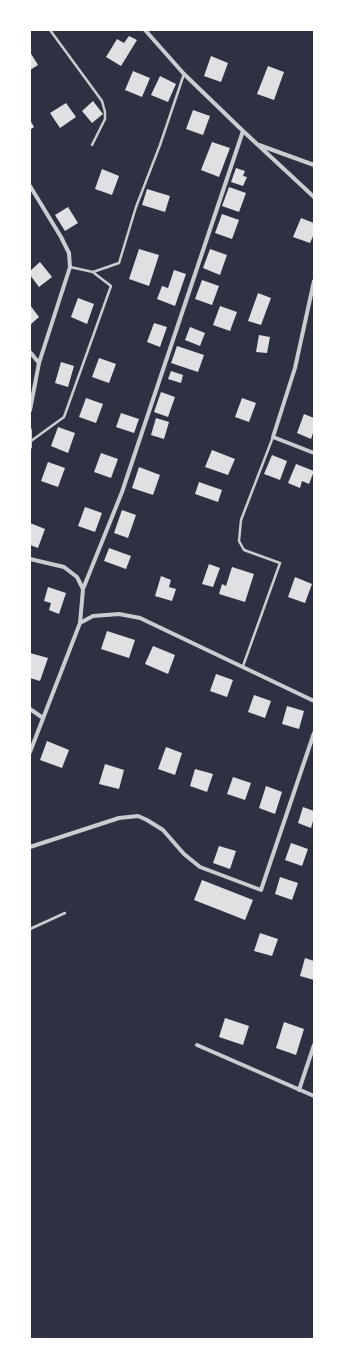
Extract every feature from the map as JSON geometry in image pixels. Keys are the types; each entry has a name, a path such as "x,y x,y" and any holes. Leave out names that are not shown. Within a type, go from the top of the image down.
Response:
{"street":[{"path":"145,30 184,74 256,144 314,197"},
{"path":"30,752 80,622 83,590 122,492 243,131"},
{"path":"256,144 314,164"},
{"path":"30,186 69,253 70,267 38,362 30,410"},
{"path":"314,281 295,368 273,437 314,453"},
{"path":"30,352 38,362"},
{"path":"30,430 30,447"},
{"path":"30,559 64,567 77,577 83,590"},
{"path":"80,622 93,616 119,614 140,618 314,701"},
{"path":"30,709 43,718"},
{"path":"30,847 120,818 138,816 162,830 184,854 200,867 261,890 314,733"},
{"path":"197,1045 314,1096"},
{"path":"298,1090 314,1045"}],"lane":[{"path":"50,30 102,100 105,119 92,145"},
{"path":"93,272 119,263 136,207 160,145 184,74"},
{"path":"31,441 64,417 111,286 93,272 70,267"},
{"path":"243,666 280,564 244,550 239,541 241,520 273,437"},
{"path":"30,929 65,913"}],"building":[{"path":"129,36 137,40 121,66 106,57 117,39 124,43"},
{"path":"30,52 38,65 30,70"},
{"path":"211,56 228,63 221,82 204,76"},
{"path":"268,66 284,72 274,100 257,94"},
{"path":"133,71 150,78 142,97 125,90"},
{"path":"160,76 176,84 168,102 151,95"},
{"path":"93,101 103,114 92,123 82,111"},
{"path":"66,103 76,117 60,128 50,113"},
{"path":"193,110 210,116 203,135 186,129"},
{"path":"30,120 34,127 30,130"},
{"path":"212,142 230,148 219,177 201,170"},
{"path":"236,168 245,171 243,176 247,177 243,186 231,182"},
{"path":"102,169 119,176 112,195 95,189"},
{"path":"229,187 246,193 239,212 222,206"},
{"path":"147,189 170,196 165,212 142,205"},
{"path":"68,207 78,223 65,231 55,215"},
{"path":"222,214 239,220 232,239 215,233"},
{"path":"301,218 314,223 314,234 310,243 293,237"},
{"path":"139,249 159,255 149,286 129,279"},
{"path":"210,249 227,255 220,275 203,268"},
{"path":"40,262 52,277 39,287 30,275 30,271"},
{"path":"174,270 186,274 175,306 157,299 162,286 168,288"},
{"path":"202,280 219,286 212,305 195,299"},
{"path":"258,293 271,298 261,325 248,321"},
{"path":"78,298 94,304 87,324 71,317"},
{"path":"30,305 39,317 30,325"},
{"path":"220,306 237,312 230,331 213,325"},
{"path":"154,323 167,327 160,347 147,342"},
{"path":"190,327 205,333 200,346 185,340"},
{"path":"259,335 270,337 267,353 256,352"},
{"path":"177,346 204,355 198,372 171,363"},
{"path":"99,358 116,364 109,383 92,377"},
{"path":"61,362 74,366 68,387 55,383"},
{"path":"171,371 183,375 181,383 168,379"},
{"path":"161,392 175,397 168,417 154,412"},
{"path":"86,398 103,404 96,423 79,417"},
{"path":"242,398 256,403 249,422 235,417"},
{"path":"121,413 139,419 134,433 116,427"},
{"path":"304,414 314,418 314,430 311,439 297,433"},
{"path":"156,418 169,422 164,439 151,435"},
{"path":"58,427 75,433 68,453 51,446"},
{"path":"212,450 235,459 228,475 205,467"},
{"path":"101,453 118,459 111,478 94,472"},
{"path":"272,455 287,461 280,480 264,474"},
{"path":"48,462 65,468 58,487 41,481"},
{"path":"296,464 314,471 309,484 302,481 300,488 288,483"},
{"path":"139,467 160,475 153,495 132,488"},
{"path":"199,482 222,490 218,502 195,494"},
{"path":"85,507 102,513 95,532 78,526"},
{"path":"122,510 136,515 128,538 114,533"},
{"path":"30,523 45,529 38,548 30,545"},
{"path":"109,548 131,556 126,569 104,561"},
{"path":"209,564 220,568 213,587 202,584"},
{"path":"232,567 254,574 245,602 219,594 222,584 226,586"},
{"path":"161,576 171,580 169,587 176,589 172,601 155,596"},
{"path":"295,577 312,584 305,603 288,597"},
{"path":"48,587 66,593 59,614 49,610 51,603 44,601"},
{"path":"107,631 135,640 129,658 101,649"},
{"path":"153,646 175,655 168,674 145,664"},
{"path":"30,653 48,658 40,681 30,678"},
{"path":"216,674 233,680 227,697 210,691"},
{"path":"254,695 271,701 265,718 248,712"},
{"path":"287,706 304,711 299,729 282,724"},
{"path":"47,741 69,750 62,768 40,760"},
{"path":"166,747 182,753 175,775 158,769"},
{"path":"105,764 124,770 119,789 99,784"},
{"path":"195,769 213,774 207,792 190,786"},
{"path":"233,777 251,783 245,800 227,794"},
{"path":"266,786 282,792 275,814 259,808"},
{"path":"303,807 314,811 314,822 313,821 311,828 298,823"},
{"path":"291,843 308,849 302,866 285,860"},
{"path":"219,846 236,851 230,869 213,863"},
{"path":"280,877 298,883 292,900 275,894"},
{"path":"202,880 253,900 245,920 194,900"},
{"path":"260,933 278,939 272,956 254,951"},
{"path":"305,958 314,961 314,980 300,976"},
{"path":"225,1018 249,1026 243,1045 219,1037"},
{"path":"284,1022 304,1029 296,1055 276,1048"}]}
